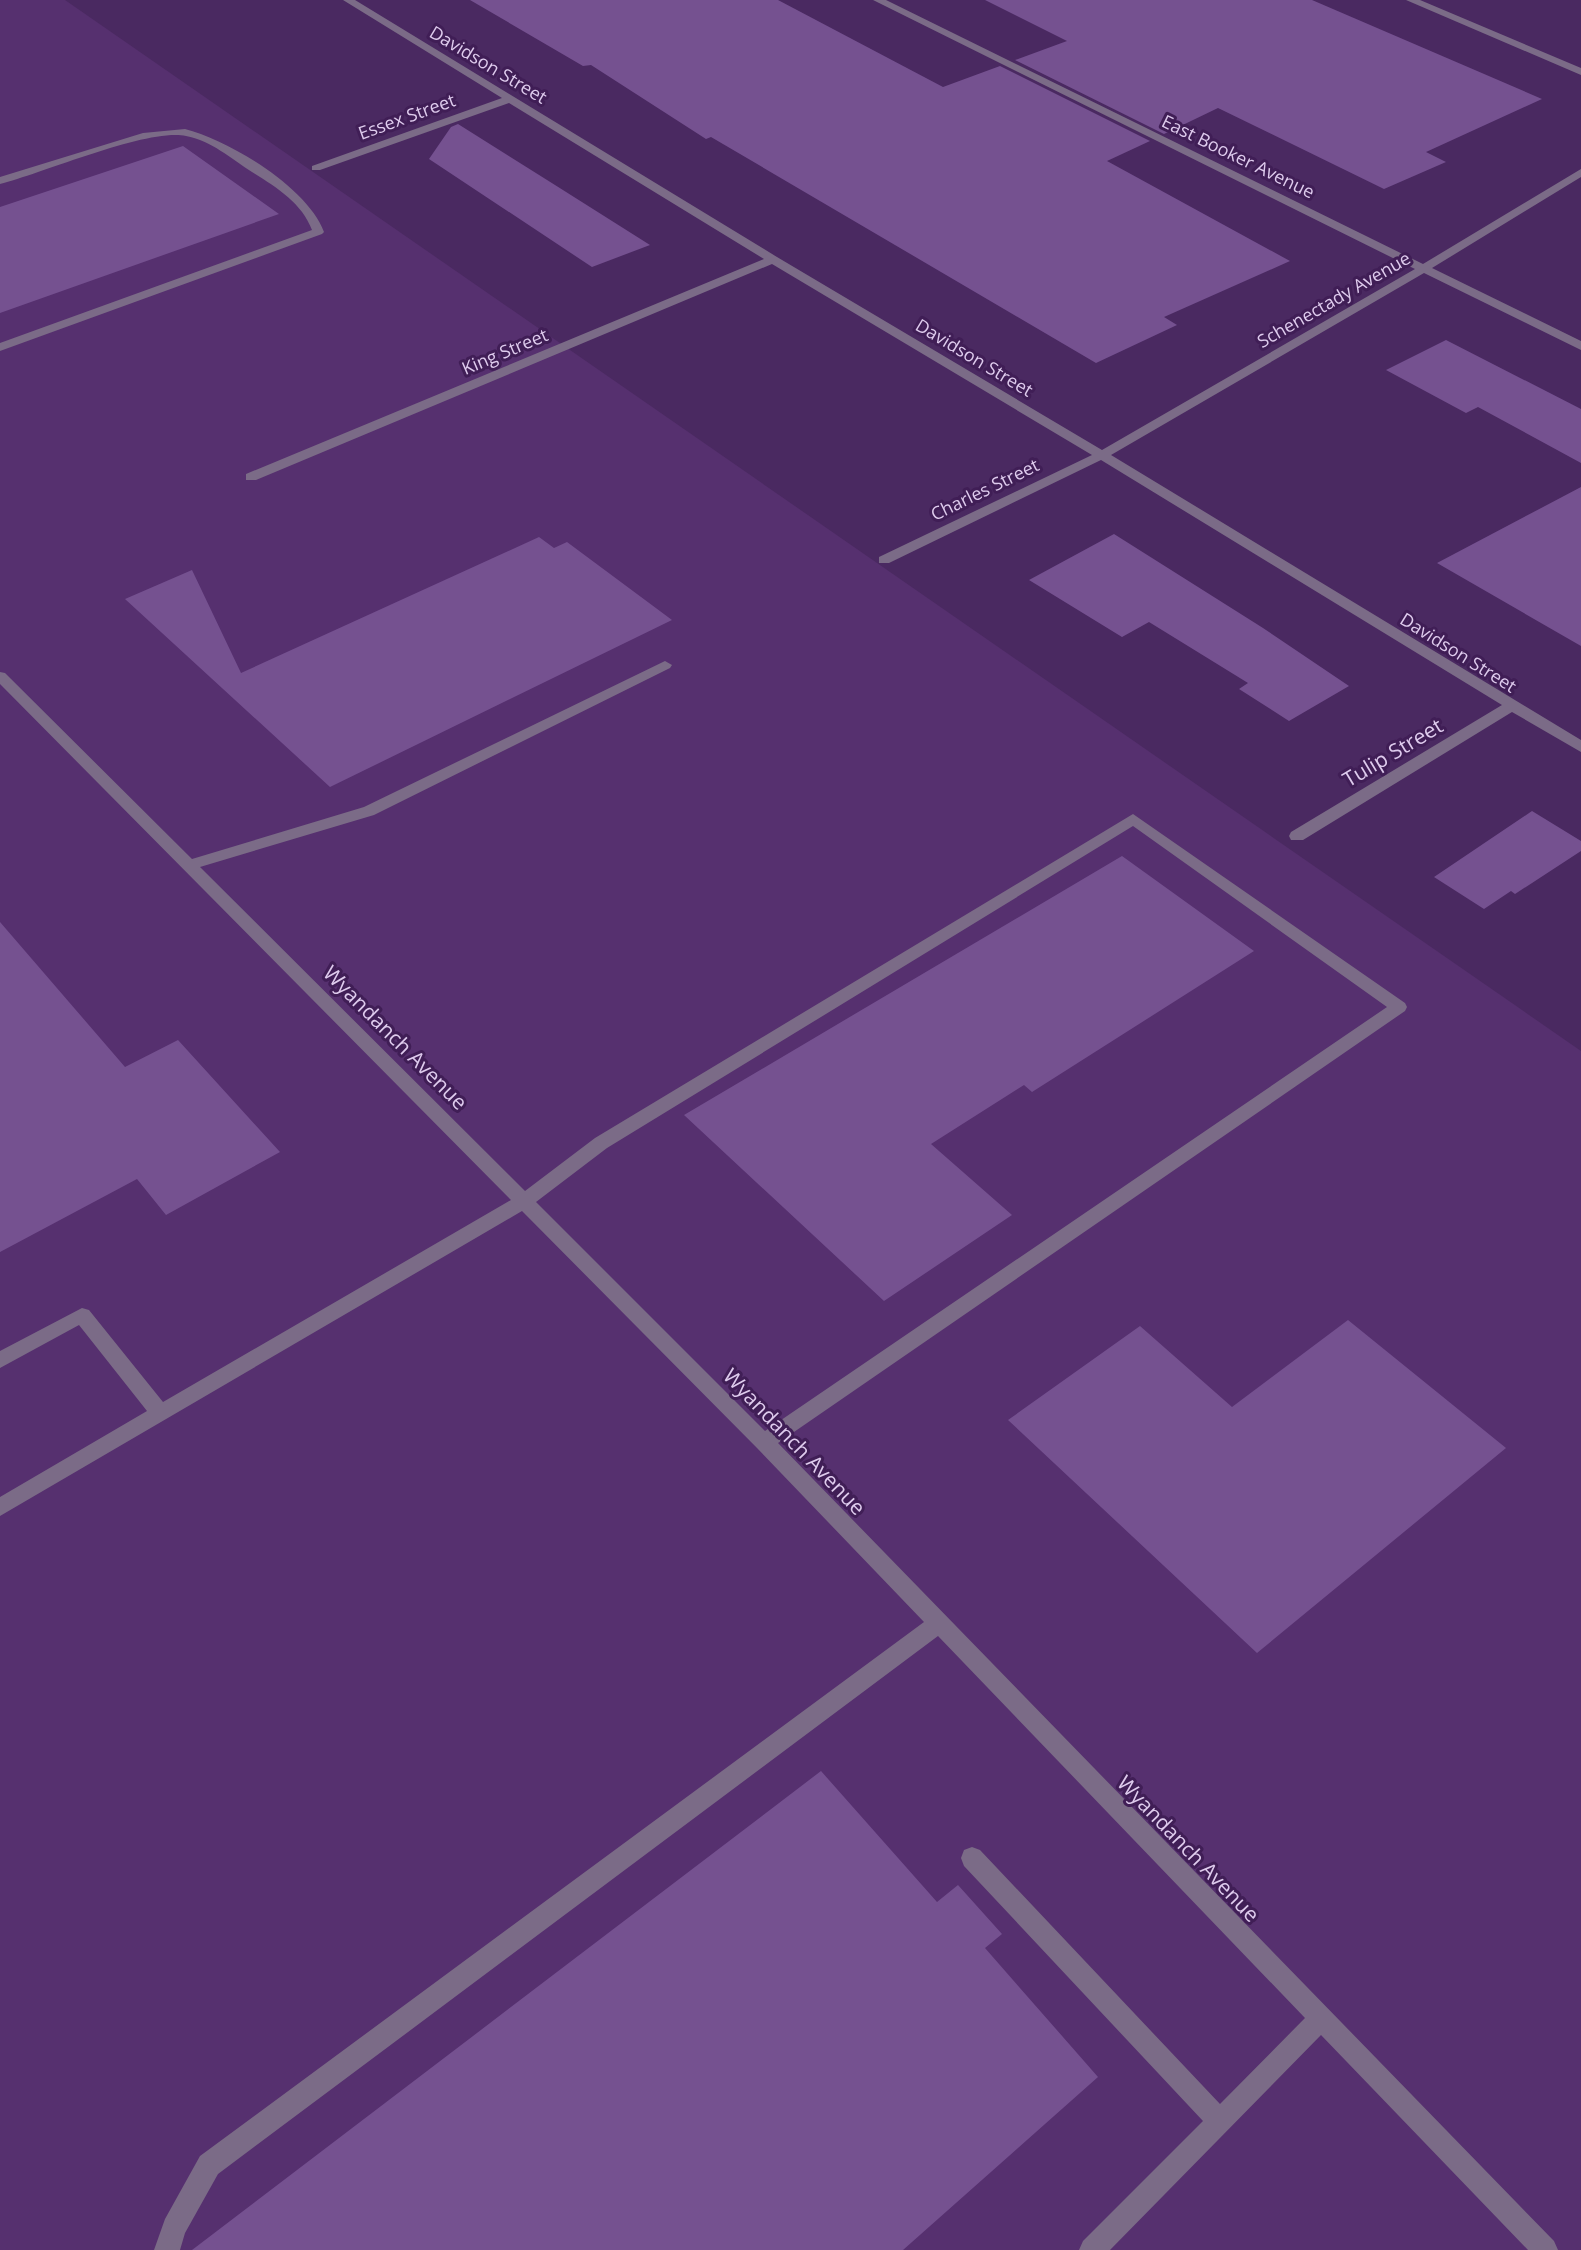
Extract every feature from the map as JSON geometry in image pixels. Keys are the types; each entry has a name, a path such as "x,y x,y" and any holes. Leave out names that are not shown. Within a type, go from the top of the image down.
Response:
{"street":[{"name":"Davidson Street","path":"348,0 773,259 1102,454 1581,747"},
{"name":"East Booker Avenue","path":"878,0 1581,346"},
{"path":"1411,0 1581,72"},
{"name":"Essex Street","path":"316,167 510,99"},
{"path":"0,181 147,135 185,132 207,139 286,188 313,218 318,232 0,347"},
{"name":"Schenectady Avenue","path":"1102,454 1424,268 1581,172"},
{"name":"King Street","path":"251,477 773,259"},
{"name":"Charles Street","path":"884,560 1102,454"},
{"path":"190,865 369,811 665,665"},
{"name":"Wyandanch Avenue","path":"0,676 764,1442 1545,2250"},
{"name":"Tulip Street","path":"1297,836 1511,706"},
{"path":"0,1507 525,1200 601,1143 1133,819 1399,1007 764,1442"},
{"path":"0,1360 82,1315 160,1413"},
{"path":"167,2250 174,2228 209,2165 939,1623"},
{"path":"972,1858 1220,2121"},
{"path":"1092,2250 1321,2019"}],"shaded area":[{"path":"0,0 65,0 1581,1051 1581,2250 0,2250"}],"building":[{"path":"470,0 778,0 943,87 1000,66 1150,141 1107,161 1290,261 1164,317 1177,325 1096,363 711,137 706,139 591,65 583,66"},
{"path":"985,0 1312,0 1542,99 1426,152 1446,162 1384,189 1218,108 1164,134 1015,60 1067,41"},
{"path":"458,124 650,245 592,267 429,159 451,127"},
{"path":"183,146 279,214 0,313 0,207"},
{"path":"1446,340 1581,409 1581,463 1478,407 1466,413 1386,370"},
{"path":"1581,487 1581,646 1437,563"},
{"path":"1114,534 1349,686 1289,721 1239,689 1248,683 1149,622 1122,637 1029,580"},
{"path":"539,537 554,548 567,542 672,620 330,787 125,599 192,570 241,673"},
{"path":"1532,811 1581,841 1581,851 1515,894 1511,891 1484,909 1434,877"},
{"path":"1122,856 1254,951 1032,1092 1024,1085 931,1144 1012,1215 884,1301 684,1115"},
{"path":"0,922 125,1067 178,1040 280,1152 166,1215 137,1179 0,1252"},
{"path":"1348,1320 1506,1448 1257,1653 1008,1420 1140,1326 1232,1407"},
{"path":"821,1771 937,1902 958,1885 1002,1934 985,1948 1098,2077 903,2250 192,2250"}]}
